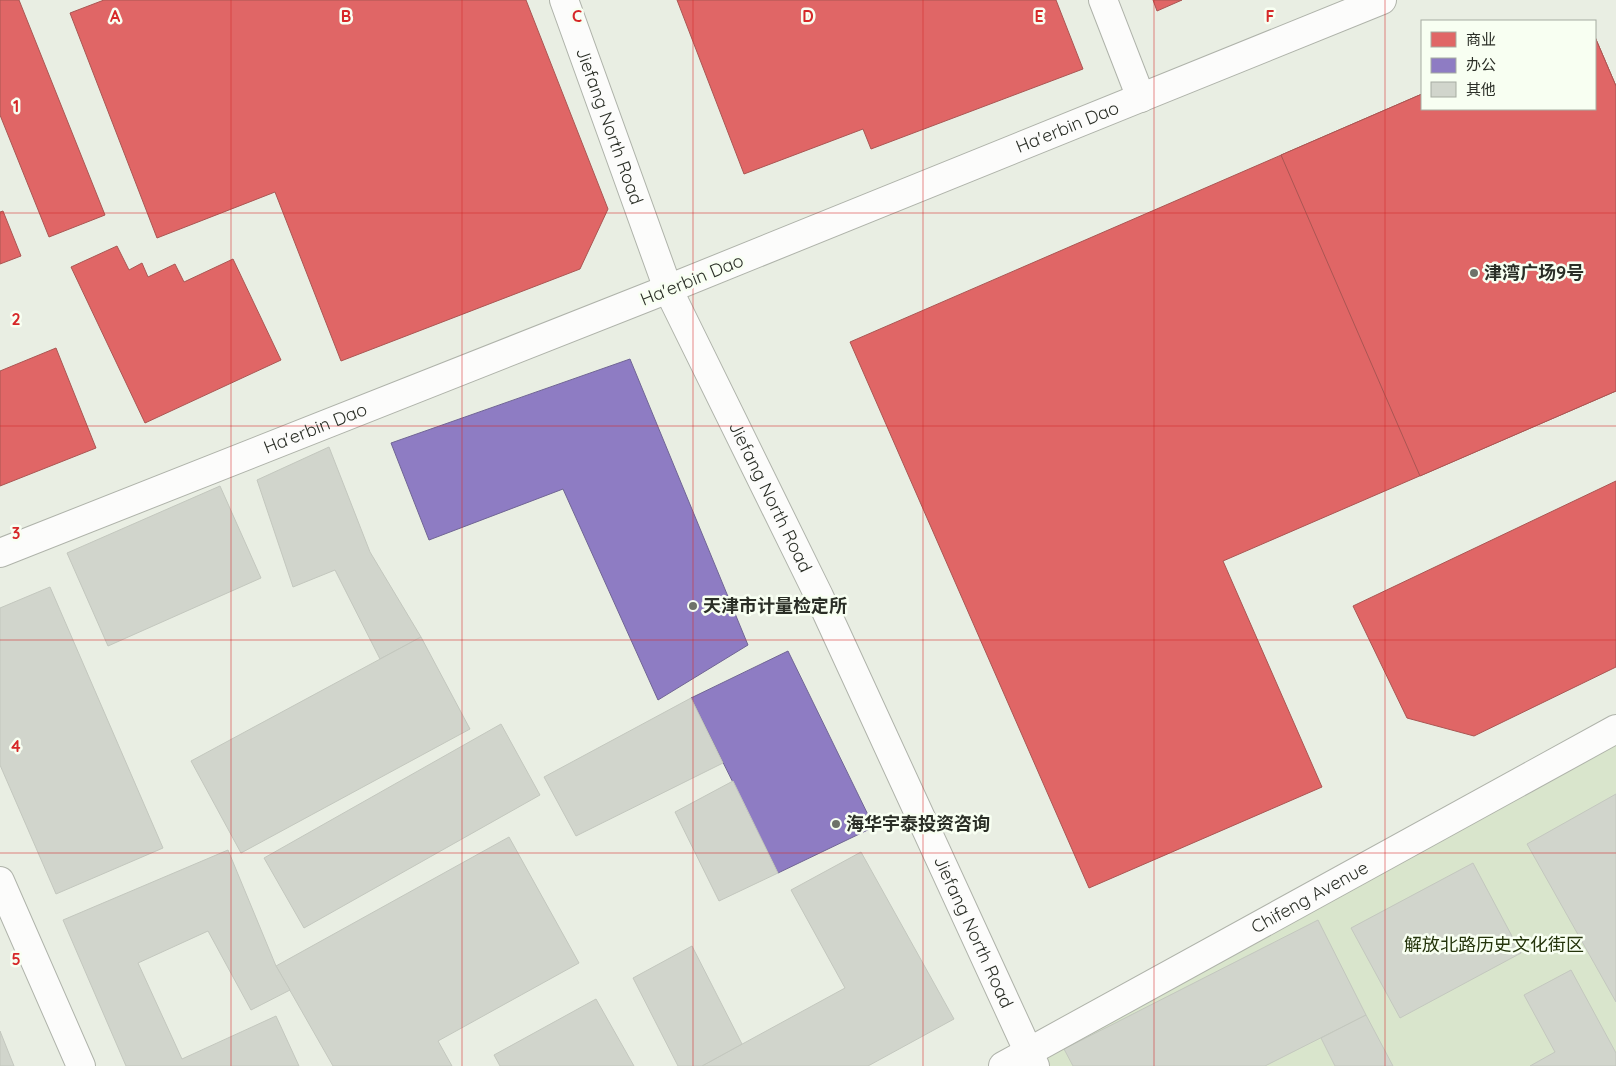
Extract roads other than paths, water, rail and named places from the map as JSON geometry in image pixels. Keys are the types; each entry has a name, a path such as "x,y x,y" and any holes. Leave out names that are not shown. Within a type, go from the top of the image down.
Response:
{"street":[{"name":"Jiefang North Road","path":"564,0 668,289 819,596 1032,1060"},
{"path":"1103,0 1141,98"},
{"name":"Ha'erbin Dao","path":"0,553 668,289 1382,0"},
{"name":"Chifeng Avenue","path":"1004,1066 1032,1060 1616,729"},
{"path":"0,881 81,1066"}],"place":[{"name":"津湾广场9号","path":"1474,273"},
{"name":"天津市计量检定所","path":"693,606"},
{"name":"海华宇泰投资咨询","path":"836,824"}],"park label":[{"name":"解放北路历史文化街区","path":"1494,945"}]}
